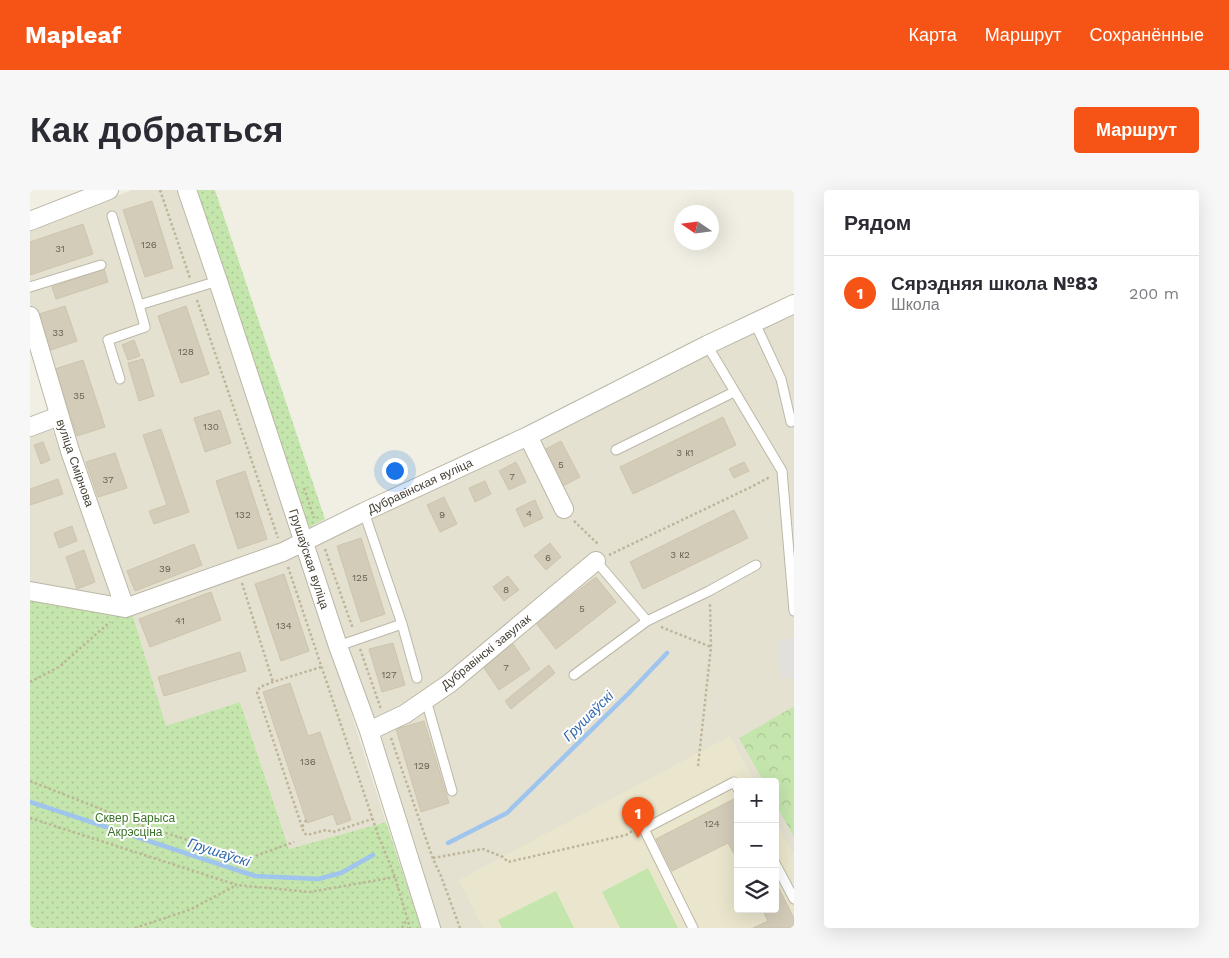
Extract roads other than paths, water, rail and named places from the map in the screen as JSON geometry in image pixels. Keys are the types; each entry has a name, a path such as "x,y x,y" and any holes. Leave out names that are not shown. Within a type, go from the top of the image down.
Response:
{"street":[{"path":"30,221 109,190"},
{"name":"Грушаўская вуліца","path":"187,190 303,542 369,731 431,928"},
{"name":"Дубравінская вуліца","path":"30,591 126,608 283,552 528,436 707,345 794,304"},
{"name":"вуліца Смірнова","path":"30,316 34,341 70,451 126,608"},
{"path":"30,427 59,416"},
{"path":"528,436 564,509"},
{"name":"Дубравінскі завулак","path":"369,731 405,714 450,683 599,555"}],"lane":[{"path":"112,216 145,327 108,340 120,379"},
{"path":"30,287 101,265"},
{"path":"138,305 218,281"},
{"path":"755,323 781,379 791,422"},
{"path":"707,345 782,471 794,611"},
{"path":"616,450 734,392"},
{"path":"364,512 418,678"},
{"path":"599,555 648,621"},
{"path":"574,675 648,621 710,591 756,565"},
{"path":"338,646 402,624"},
{"path":"426,700 452,792"},
{"path":"693,928 644,829 734,782"},
{"path":"778,868 794,900"}],"waterway":[{"name":"Грушаўскі","path":"448,843 507,813 667,653"},
{"name":"Грушаўскі","path":"30,802 255,876 318,879 341,873 373,855"}],"place":[{"name":"Сярэдняя школа №83","path":"638,838"}],"park label":[{"name":"Сквер Барыса Акрэсціна","path":"135,825"}]}
